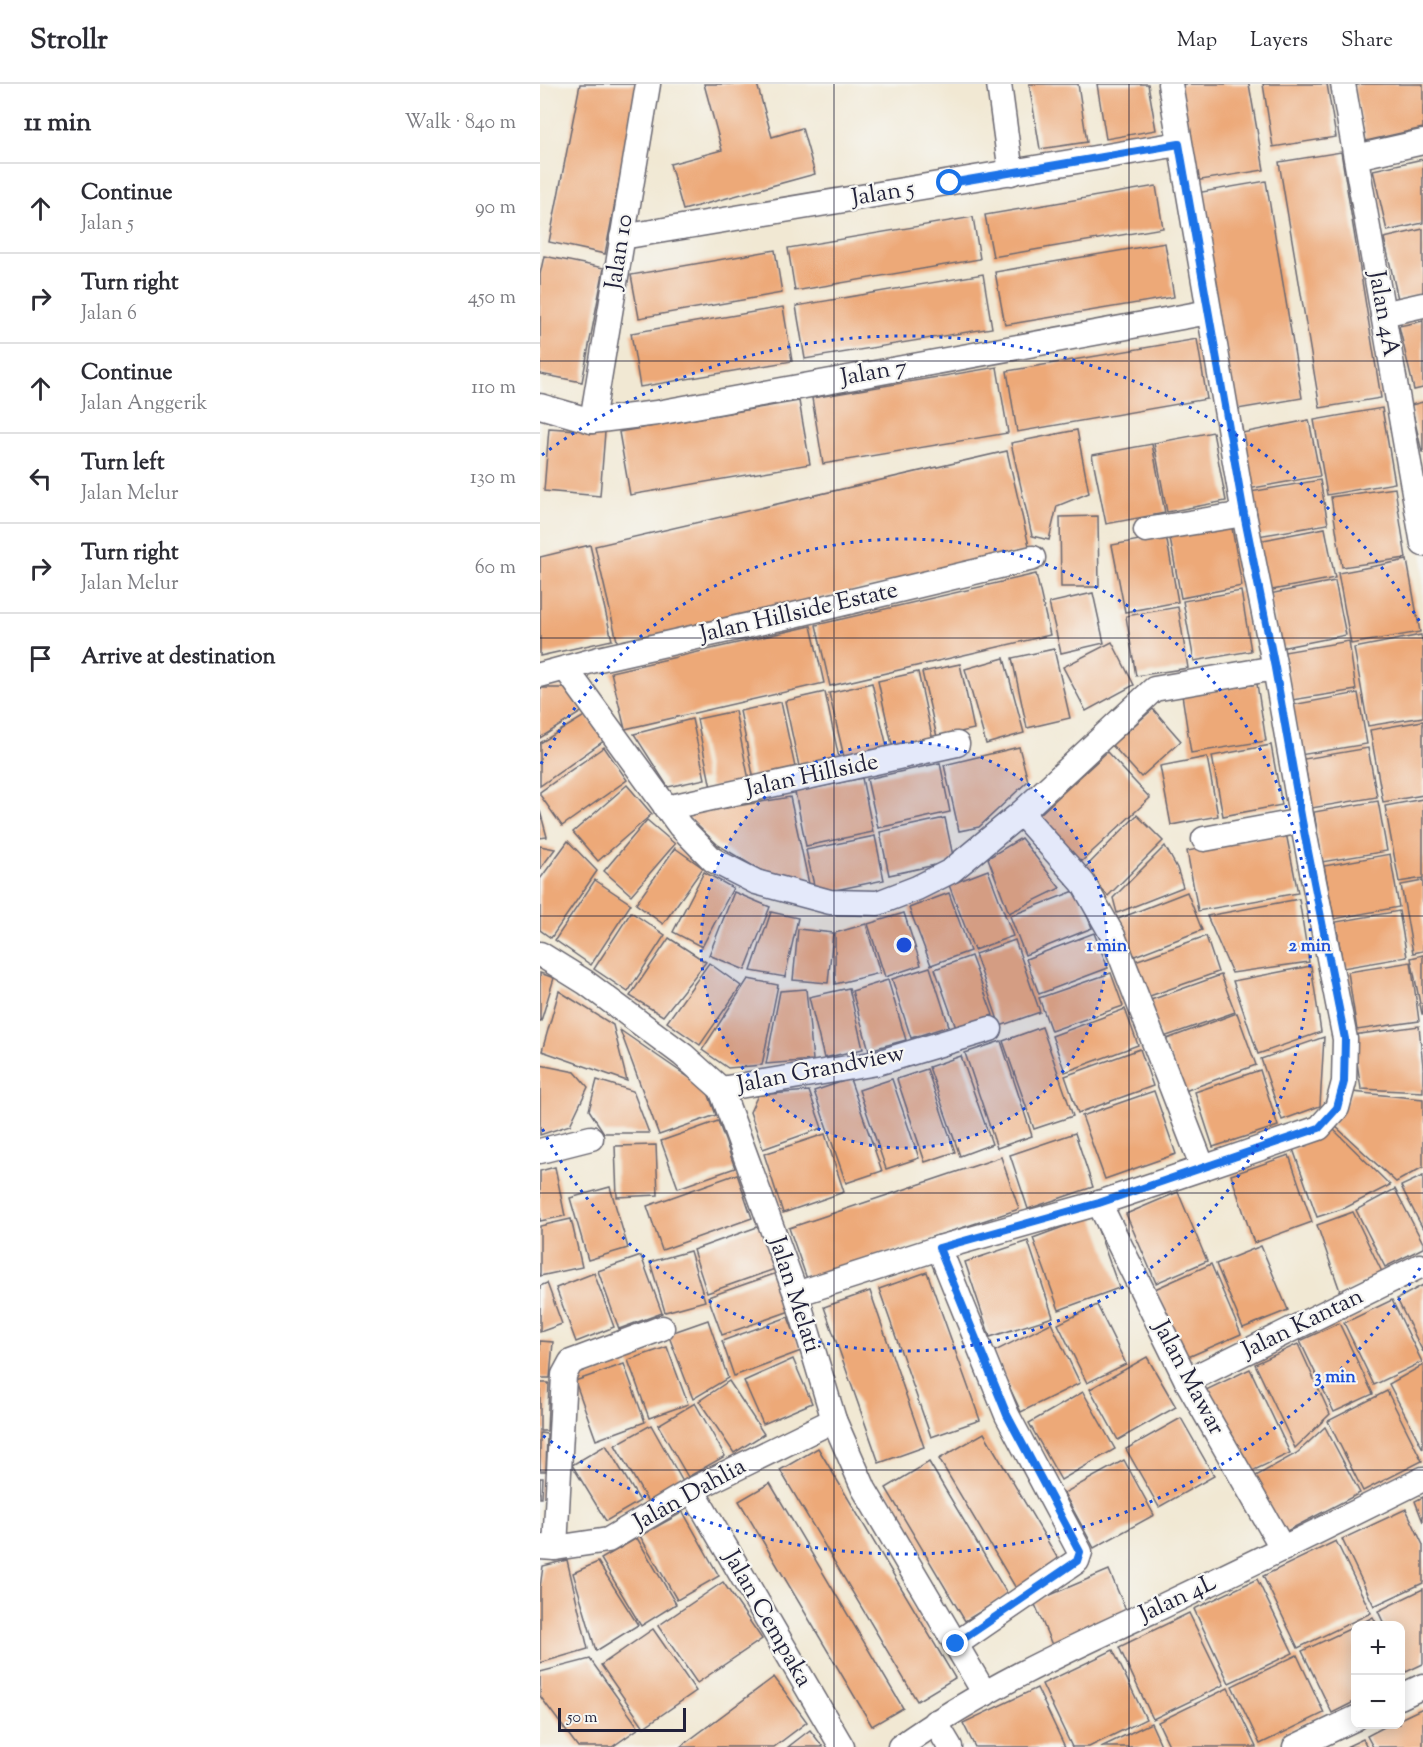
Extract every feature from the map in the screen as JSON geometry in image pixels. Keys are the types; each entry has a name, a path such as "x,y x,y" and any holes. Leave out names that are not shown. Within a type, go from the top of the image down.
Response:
{"street":[{"name":"Jalan 10","path":"592,421 648,84"},
{"path":"999,84 1011,173"},
{"path":"796,1294 939,1248 1099,1203 1203,1168 1319,1128 1337,1108 1344,1082 1345,1039 1244,514 1170,84"},
{"name":"Jalan 4A","path":"1343,84 1383,314 1418,480 1423,544"},
{"path":"1356,157 1423,142"},
{"name":"Jalan 5","path":"622,237 1179,144"},
{"path":"1383,314 1423,306"},
{"name":"Jalan 7","path":"540,406 592,421 657,413 1209,312"},
{"path":"1146,530 1244,514"},
{"name":"Jalan Hillside Estate","path":"540,675 599,659 1033,558"},
{"path":"566,669 628,752 666,808 713,860 756,882 830,902 878,903 917,888 951,871 1021,813 1154,689 1275,668"},
{"name":"Jalan Hillside","path":"666,808 957,744"},
{"path":"1021,813 1083,883 1113,936 1203,1168"},
{"path":"1204,839 1302,821"},
{"name":"Jalan Melati","path":"540,954 585,982 683,1055 721,1089 796,1294 834,1420 864,1489 985,1694"},
{"name":"Jalan Grandview","path":"721,1089 877,1064 990,1029"},
{"path":"540,1151 591,1138"},
{"name":"Jalan Mawar","path":"1099,1203 1186,1381 1283,1549"},
{"path":"939,1248 1007,1415 1080,1552 1077,1561 956,1644"},
{"name":"Jalan Kantan","path":"1186,1381 1420,1266"},
{"path":"548,1548 564,1375 571,1362 662,1328"},
{"name":"Jalan Dahlia","path":"548,1548 608,1540 692,1490 834,1420"},
{"name":"Jalan 4L","path":"900,1747 935,1722 1033,1666 1283,1549 1423,1479"},
{"name":"Jalan Cempaka","path":"692,1490 842,1747"},
{"path":"1405,1694 1423,1686"},
{"path":"1295,1747 1351,1720"},
{"path":"935,1722 950,1747"}],"building":[{"path":"580,84 638,84 605,254 549,242"},
{"path":"704,84 757,84 772,137 802,128 815,174 683,210 670,164 722,150"},
{"path":"1029,84 1078,84 1087,142 1040,149"},
{"path":"1097,84 1148,84 1156,130 1106,139"},
{"path":"1179,84 1249,84 1264,170 1195,181"},
{"path":"1263,84 1327,84 1336,137 1273,147"},
{"path":"1423,84 1423,128 1366,141 1354,86"},
{"path":"1341,152 1381,398 1320,408 1279,162"},
{"path":"1423,159 1423,223 1387,231 1373,170"},
{"path":"1266,181 1302,398 1232,410 1196,193"},
{"path":"1156,186 1163,228 993,257 985,215"},
{"path":"973,217 980,259 795,291 788,248"},
{"path":"1423,229 1423,293 1398,299 1384,238"},
{"path":"1165,243 1174,297 1005,325 995,272"},
{"path":"775,250 782,293 639,318 631,275"},
{"path":"544,256 604,268 582,382 540,374 540,274"},
{"path":"983,274 992,328 805,359 796,306"},
{"path":"783,307 792,361 640,387 631,333"},
{"path":"1423,321 1423,388 1414,390 1399,326"},
{"path":"1197,339 1207,399 1017,432 1007,371"},
{"path":"997,367 1008,433 823,464 812,398"},
{"path":"799,401 810,464 630,495 619,432"},
{"path":"1423,402 1423,452 1422,452 1411,405"},
{"path":"1382,408 1395,483 1327,495 1314,420"},
{"path":"1309,420 1320,476 1248,489 1237,434"},
{"path":"549,428 605,432 600,496 544,491"},
{"path":"1077,430 1089,493 1057,506 1049,540 1032,536 1011,443"},
{"path":"1213,432 1226,501 1167,512 1154,443"},
{"path":"1152,444 1165,513 1106,524 1092,455"},
{"path":"1007,451 1030,550 618,645 595,546"},
{"path":"1320,480 1328,524 1258,536 1250,492"},
{"path":"1395,488 1406,558 1342,567 1331,497"},
{"path":"1098,516 1099,587 1061,587 1060,517"},
{"path":"1231,522 1242,586 1181,598 1169,533"},
{"path":"1325,528 1335,578 1267,591 1258,541"},
{"path":"1166,535 1178,602 1125,612 1112,545"},
{"path":"590,545 612,640 540,656 540,557"},
{"path":"1407,560 1420,632 1351,644 1338,573"},
{"path":"1036,574 1050,635 830,686 816,625"},
{"path":"1335,581 1346,635 1280,648 1269,594"},
{"path":"1241,591 1251,651 1194,661 1183,601"},
{"path":"1093,593 1104,643 1061,653 1049,603"},
{"path":"1178,607 1188,668 1136,676 1126,616"},
{"path":"811,626 824,683 625,729 611,672"},
{"path":"1421,635 1423,717 1368,726 1354,648"},
{"path":"1349,641 1356,690 1292,700 1284,652"},
{"path":"1112,642 1134,685 1086,711 1063,667"},
{"path":"1054,649 1070,718 1027,728 1012,658"},
{"path":"1004,658 1024,733 986,744 965,669"},
{"path":"960,664 974,729 937,737 922,672"},
{"path":"918,672 933,741 893,749 878,681"},
{"path":"872,683 888,751 845,761 829,693"},
{"path":"1257,684 1266,741 1191,753 1182,695"},
{"path":"540,688 569,688 583,711 540,738"},
{"path":"825,692 840,763 800,771 785,701"},
{"path":"1358,693 1367,744 1300,755 1292,705"},
{"path":"781,702 796,772 754,780 740,711"},
{"path":"1153,709 1181,741 1141,777 1112,745"},
{"path":"735,711 749,780 711,788 697,719"},
{"path":"586,715 605,740 540,786 540,743"},
{"path":"692,719 705,779 668,787 634,734"},
{"path":"1423,721 1423,795 1383,802 1370,730"},
{"path":"1271,745 1282,805 1223,816 1212,756"},
{"path":"604,747 627,780 562,826 540,792"},
{"path":"1019,747 1028,781 979,827 959,831 944,765"},
{"path":"1368,748 1377,797 1312,808 1304,759"},
{"path":"1107,752 1150,798 1081,862 1038,816"},
{"path":"1207,757 1218,816 1171,825 1160,766"},
{"path":"940,763 950,812 878,828 867,779"},
{"path":"862,778 873,832 806,846 795,792"},
{"path":"627,785 652,814 598,861 573,832"},
{"path":"790,797 811,893 758,869 718,845 686,815"},
{"path":"1423,799 1423,878 1399,882 1385,806"},
{"path":"1378,801 1387,851 1322,862 1314,812"},
{"path":"540,811 547,837 540,838"},
{"path":"1137,815 1163,841 1108,896 1083,870"},
{"path":"945,818 954,861 889,875 880,832"},
{"path":"647,820 675,844 631,895 604,871"},
{"path":"1286,833 1298,893 1198,911 1187,851"},
{"path":"875,836 884,880 816,894 806,850"},
{"path":"1021,838 1060,888 1009,913 988,858"},
{"path":"568,841 597,871 551,938 540,930 540,879"},
{"path":"540,846 555,849 540,869"},
{"path":"1165,846 1177,868 1183,887 1117,913 1113,898"},
{"path":"675,848 703,868 663,924 636,904"},
{"path":"1390,854 1399,907 1334,919 1324,866"},
{"path":"988,870 1013,936 974,950 949,885"},
{"path":"704,872 733,888 702,947 673,932"},
{"path":"595,880 631,904 591,965 555,940"},
{"path":"1423,881 1423,951 1413,953 1401,885"},
{"path":"1077,890 1092,928 1025,955 1010,916"},
{"path":"734,892 770,907 745,970 709,955"},
{"path":"1187,892 1202,930 1132,957 1118,919"},
{"path":"949,893 970,951 931,965 909,908"},
{"path":"1299,899 1309,962 1232,973 1207,916"},
{"path":"1399,911 1407,957 1343,968 1336,922"},
{"path":"631,912 665,935 628,992 594,969"},
{"path":"771,912 798,918 785,977 751,971"},
{"path":"904,913 921,965 885,977 868,924"},
{"path":"866,924 880,973 835,984 835,933"},
{"path":"798,929 833,933 828,983 793,980"},
{"path":"1094,933 1108,968 1039,994 1026,959"},
{"path":"1206,936 1218,972 1147,997 1135,961"},
{"path":"669,938 706,962 663,1016 630,996"},
{"path":"1015,940 1040,1012 1000,1026 975,954"},
{"path":"1423,955 1423,1014 1422,1014 1411,958"},
{"path":"971,956 993,1015 956,1028 935,969"},
{"path":"1411,962 1419,1021 1357,1030 1348,972"},
{"path":"709,963 741,986 700,1045 667,1022"},
{"path":"1311,966 1321,1032 1258,1054 1233,981"},
{"path":"930,967 949,1026 911,1038 892,979"},
{"path":"540,973 554,978 541,1021 540,1021"},
{"path":"1111,973 1123,1006 1051,1031 1039,998"},
{"path":"1221,975 1235,1012 1161,1038 1148,1001"},
{"path":"748,979 778,985 762,1065 728,1068 702,1050"},
{"path":"888,980 906,1040 869,1050 852,991"},
{"path":"849,988 863,1049 824,1058 809,997"},
{"path":"806,989 813,1060 766,1064 780,991"},
{"path":"559,991 613,1025 627,1081 542,1051"},
{"path":"1125,1009 1138,1045 1065,1072 1052,1036"},
{"path":"1237,1013 1256,1065 1182,1092 1164,1040"},
{"path":"1419,1026 1423,1092 1361,1089 1353,1035"},
{"path":"1042,1027 1073,1116 1034,1129 1003,1041"},
{"path":"620,1030 707,1090 716,1115 659,1135"},
{"path":"1324,1037 1320,1106 1282,1120 1261,1059"},
{"path":"1001,1041 1032,1136 997,1148 965,1053"},
{"path":"1140,1049 1153,1086 1078,1113 1065,1076"},
{"path":"961,1056 992,1144 960,1156 929,1067"},
{"path":"540,1065 575,1072 588,1087 570,1125 540,1135"},
{"path":"927,1069 955,1152 925,1162 897,1079"},
{"path":"1260,1070 1278,1126 1213,1147 1195,1092"},
{"path":"850,1079 882,1171 846,1183 814,1091"},
{"path":"892,1079 919,1158 886,1169 859,1090"},
{"path":"597,1080 633,1091 649,1133 604,1133 589,1110"},
{"path":"809,1091 822,1128 763,1149 750,1112 758,1095"},
{"path":"1154,1091 1176,1154 1105,1179 1082,1116"},
{"path":"1352,1092 1423,1099 1423,1167 1396,1182 1333,1124"},
{"path":"718,1121 735,1168 678,1188 661,1141"},
{"path":"1332,1128 1390,1185 1345,1208 1317,1217 1293,1149"},
{"path":"1075,1133 1093,1187 1028,1209 1010,1155"},
{"path":"825,1134 844,1192 783,1213 764,1154"},
{"path":"656,1145 658,1195 617,1197 615,1146"},
{"path":"1289,1155 1312,1222 1254,1243 1231,1175"},
{"path":"1001,1157 1019,1209 807,1279 789,1228"},
{"path":"555,1167 565,1216 540,1221 540,1171"},
{"path":"737,1174 752,1218 662,1250 647,1206"},
{"path":"1423,1176 1423,1229 1401,1186"},
{"path":"610,1187 628,1248 588,1260 570,1198"},
{"path":"1395,1189 1423,1243 1423,1248 1385,1267 1356,1210"},
{"path":"1178,1192 1207,1261 1156,1283 1126,1214"},
{"path":"1353,1212 1383,1274 1340,1291 1317,1225"},
{"path":"1093,1216 1119,1288 1059,1310 1033,1238"},
{"path":"571,1219 582,1267 540,1276 540,1226"},
{"path":"760,1226 775,1269 707,1293 693,1250"},
{"path":"1028,1241 1053,1317 990,1337 965,1262"},
{"path":"1261,1246 1288,1310 1243,1328 1216,1264"},
{"path":"690,1251 705,1301 665,1312 650,1262"},
{"path":"641,1256 662,1313 619,1329 598,1271"},
{"path":"1211,1264 1241,1334 1186,1358 1155,1289"},
{"path":"927,1272 980,1420 931,1437 879,1289"},
{"path":"594,1273 614,1327 576,1342 556,1288"},
{"path":"777,1273 790,1311 722,1335 708,1297"},
{"path":"547,1283 562,1324 540,1332 540,1286"},
{"path":"1423,1285 1423,1352 1397,1299"},
{"path":"870,1291 924,1447 879,1463 824,1307"},
{"path":"1392,1300 1422,1362 1374,1385 1344,1323"},
{"path":"1097,1305 1126,1364 1087,1383 1058,1324"},
{"path":"788,1317 801,1351 734,1376 722,1341"},
{"path":"708,1320 728,1378 693,1399 668,1334"},
{"path":"1051,1323 1080,1383 1021,1412 993,1352"},
{"path":"1339,1323 1373,1394 1334,1412 1300,1341"},
{"path":"540,1341 553,1342 550,1378 540,1378"},
{"path":"1298,1344 1330,1414 1295,1448 1255,1364"},
{"path":"667,1347 688,1404 649,1418 628,1360"},
{"path":"1147,1357 1176,1407 1118,1440 1090,1389"},
{"path":"793,1359 812,1403 763,1424 744,1381"},
{"path":"624,1364 645,1422 596,1440 575,1381"},
{"path":"1423,1365 1423,1449 1389,1384"},
{"path":"1250,1369 1290,1453 1246,1474 1206,1390"},
{"path":"729,1381 764,1434 734,1453 699,1401"},
{"path":"540,1383 549,1383 547,1431 540,1431"},
{"path":"1387,1391 1422,1461 1363,1491 1328,1421"},
{"path":"1083,1392 1115,1449 1061,1480 1029,1423"},
{"path":"695,1403 725,1456 688,1477 658,1425"},
{"path":"1181,1418 1214,1476 1159,1507 1126,1449"},
{"path":"651,1425 683,1482 648,1502 615,1445"},
{"path":"1325,1427 1360,1493 1283,1533 1254,1477 1297,1453"},
{"path":"540,1433 547,1434 546,1471 540,1471"},
{"path":"984,1433 1061,1564 1017,1590 939,1459"},
{"path":"606,1445 640,1501 606,1521 572,1465"},
{"path":"818,1448 955,1678 917,1701 780,1470"},
{"path":"1124,1460 1154,1515 1094,1548 1064,1493"},
{"path":"929,1462 1008,1595 965,1621 886,1488"},
{"path":"540,1478 543,1478 542,1498 540,1498"},
{"path":"770,1483 903,1708 872,1726 739,1501"},
{"path":"1423,1497 1423,1522 1415,1501"},
{"path":"1406,1509 1423,1545 1423,1583 1374,1606 1342,1539"},
{"path":"683,1512 719,1576 677,1600 640,1536"},
{"path":"637,1538 676,1604 641,1626 601,1559"},
{"path":"1336,1541 1371,1613 1298,1648 1263,1576"},
{"path":"567,1560 588,1649 540,1663 540,1588 543,1566"},
{"path":"598,1562 638,1625 596,1651 573,1573"},
{"path":"1109,1570 1127,1613 1052,1645 1034,1602"},
{"path":"1257,1579 1293,1653 1229,1683 1194,1609"},
{"path":"723,1582 762,1639 697,1683 658,1626"},
{"path":"1423,1589 1423,1664 1406,1672 1405,1621 1383,1621 1378,1611"},
{"path":"1189,1613 1224,1685 1153,1719 1119,1647"},
{"path":"1351,1628 1351,1704 1332,1713 1302,1651"},
{"path":"653,1629 696,1691 644,1727 601,1665"},
{"path":"1113,1650 1146,1719 1089,1747 1072,1747 1042,1684"},
{"path":"1297,1655 1324,1713 1260,1744 1232,1686"},
{"path":"590,1659 639,1728 612,1747 578,1747 540,1696 540,1672"},
{"path":"774,1677 807,1722 774,1747 680,1747"},
{"path":"1037,1688 1065,1747 975,1747 963,1723"},
{"path":"1228,1688 1256,1747 1170,1747 1158,1722"},
{"path":"1423,1708 1423,1747 1373,1747 1367,1736 1380,1729 1405,1729 1405,1717"},
{"path":"1151,1723 1162,1747 1101,1747"},
{"path":"810,1730 823,1747 788,1747"},
{"path":"1363,1739 1367,1747 1346,1747"}],"route":[{"path":"950,183 1179,144 1244,514 1345,1039 1344,1082 1337,1108 1319,1128 1099,1203 939,1248 1007,1415 1080,1552 1077,1561 956,1644"}]}
